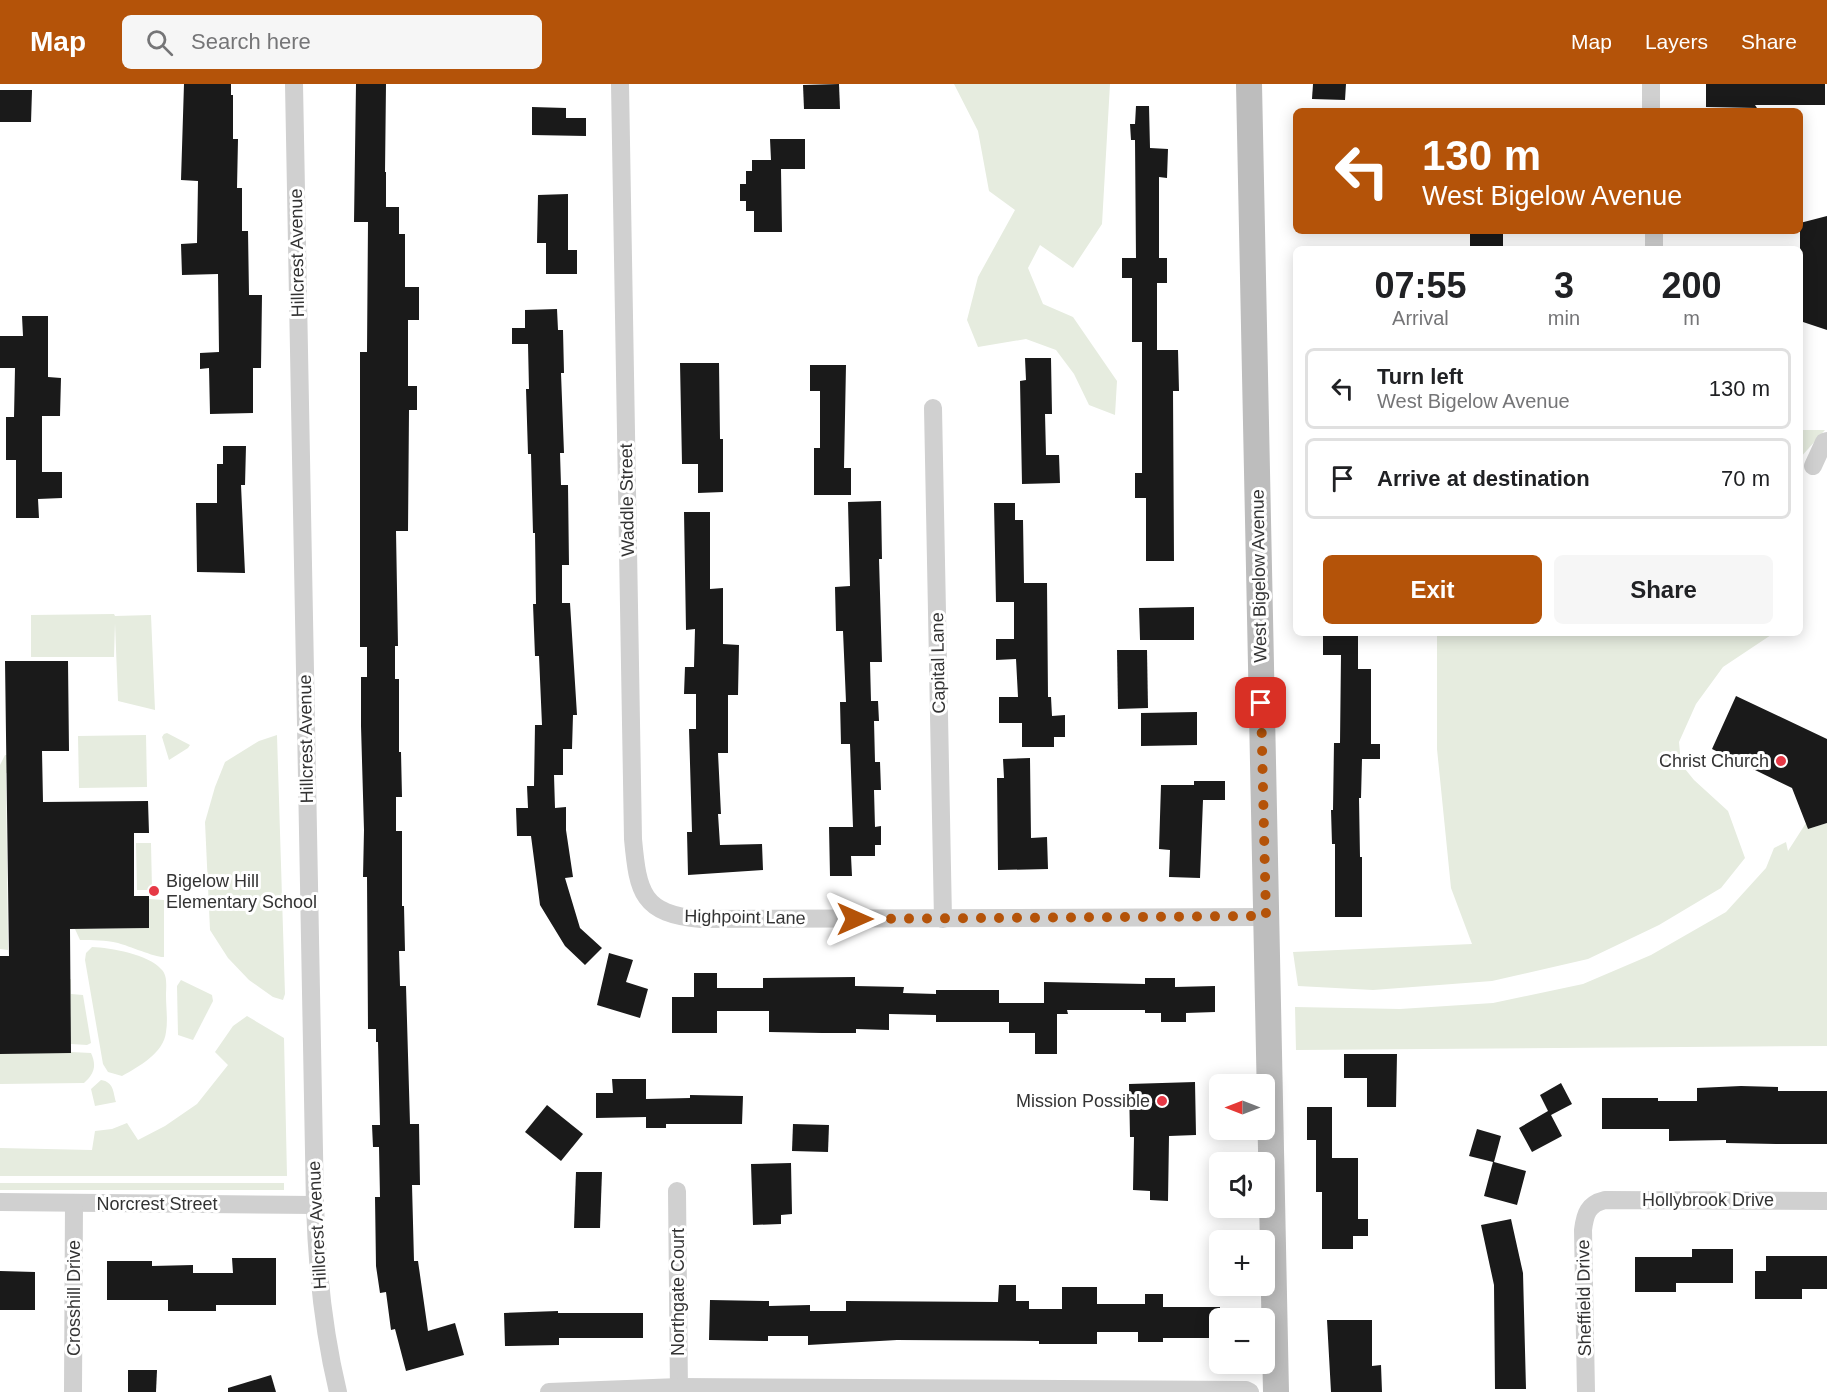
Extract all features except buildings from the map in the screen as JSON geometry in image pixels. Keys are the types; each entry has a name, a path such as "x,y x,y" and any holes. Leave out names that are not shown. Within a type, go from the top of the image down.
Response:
{"main road":[{"name":"West Bigelow Avenue","path":"1249,84 1276,1392"}],"street":[{"name":"Hillcrest Avenue","path":"294,84 315,1205 321,1303 338,1392"},
{"name":"Waddle Street","path":"620,84 633,839 639,885 646,898 657,908"},
{"path":"1651,84 1651,108"},
{"name":"Capital Lane","path":"933,408 943,919"},
{"path":"1813,466 1824,442 1827,441"},
{"name":"Highpoint Lane","path":"657,908 671,915 701,919 1266,916"},
{"name":"Northgate Court","path":"677,1191 678,1390"},
{"name":"Hollybrook Drive","path":"1591,1206 1605,1200 1827,1201"},
{"name":"Norcrest Street","path":"0,1202 315,1205"},
{"name":"Crosshill Drive","path":"73,1392 74,1203"},
{"name":"Sheffield Drive","path":"1586,1392 1583,1230 1585,1216 1591,1206"},
{"path":"549,1392 678,1390 1246,1390 1250,1392"}],"shaded area":[{"path":"954,84 1110,84 1102,224 1073,268 1040,245 1028,268 1043,304 1073,317 1117,381 1115,415 1089,405 1074,374 1056,350 1026,339 978,347 967,320 978,277 1015,210 989,191 978,131"},
{"path":"1803,430 1825,430 1803,455"},
{"path":"114,614 115,616 151,615 155,710 118,701 115,623 114,657 31,657 31,615"},
{"path":"1437,636 1770,636 1723,667 1696,704 1679,742 1681,764 1694,780 1728,811 1745,858 1721,888 1659,925 1588,959 1492,981 1373,990 1298,986 1293,952 1472,944 1451,888 1437,749"},
{"path":"167,733 190,745 169,760 162,737"},
{"path":"146,735 147,787 79,788 78,736"},
{"path":"277,735 285,994 283,1000 273,997 249,980 228,958 210,930 205,822 225,762 259,741"},
{"path":"32,754 32,773 6,773 8,950 0,949 0,765 5,755"},
{"path":"1806,823 1808,829 1827,823 1827,1046 1296,1050 1295,1007 1400,1009 1493,1003 1583,984 1651,955 1726,912 1766,868 1774,848 1786,842 1788,851"},
{"path":"136,843 151,843 152,890 137,890"},
{"path":"149,899 164,900 164,957 113,942 80,940 75,929 149,928"},
{"path":"92,947 119,950 147,959 161,969 166,978 167,1023 164,1040 155,1053 122,1076 108,1072 103,1064 85,960 86,953"},
{"path":"0,979 71,979 71,994 83,995 91,1043 71,1044 71,1052 91,1053 94,1062 92,1073 84,1083 0,1084"},
{"path":"181,980 212,995 213,1001 193,1040 178,1035 177,986"},
{"path":"247,1016 284,1038 287,1176 0,1176 0,1148 92,1150 95,1131 112,1129 127,1123 138,1140 165,1126 197,1104 228,1065 215,1052 233,1026"},
{"path":"101,1080 111,1085 116,1102 95,1106 91,1089"},
{"path":"0,1183 284,1183 284,1190 0,1190"}],"place":[{"name":"Christ Church","path":"1781,761"},
{"name":"Bigelow Hill Elementary School","path":"154,891"},
{"name":"Mission Possible","path":"1162,1101"}],"route":[{"path":"855,919 1266,916 1261,703"}]}
